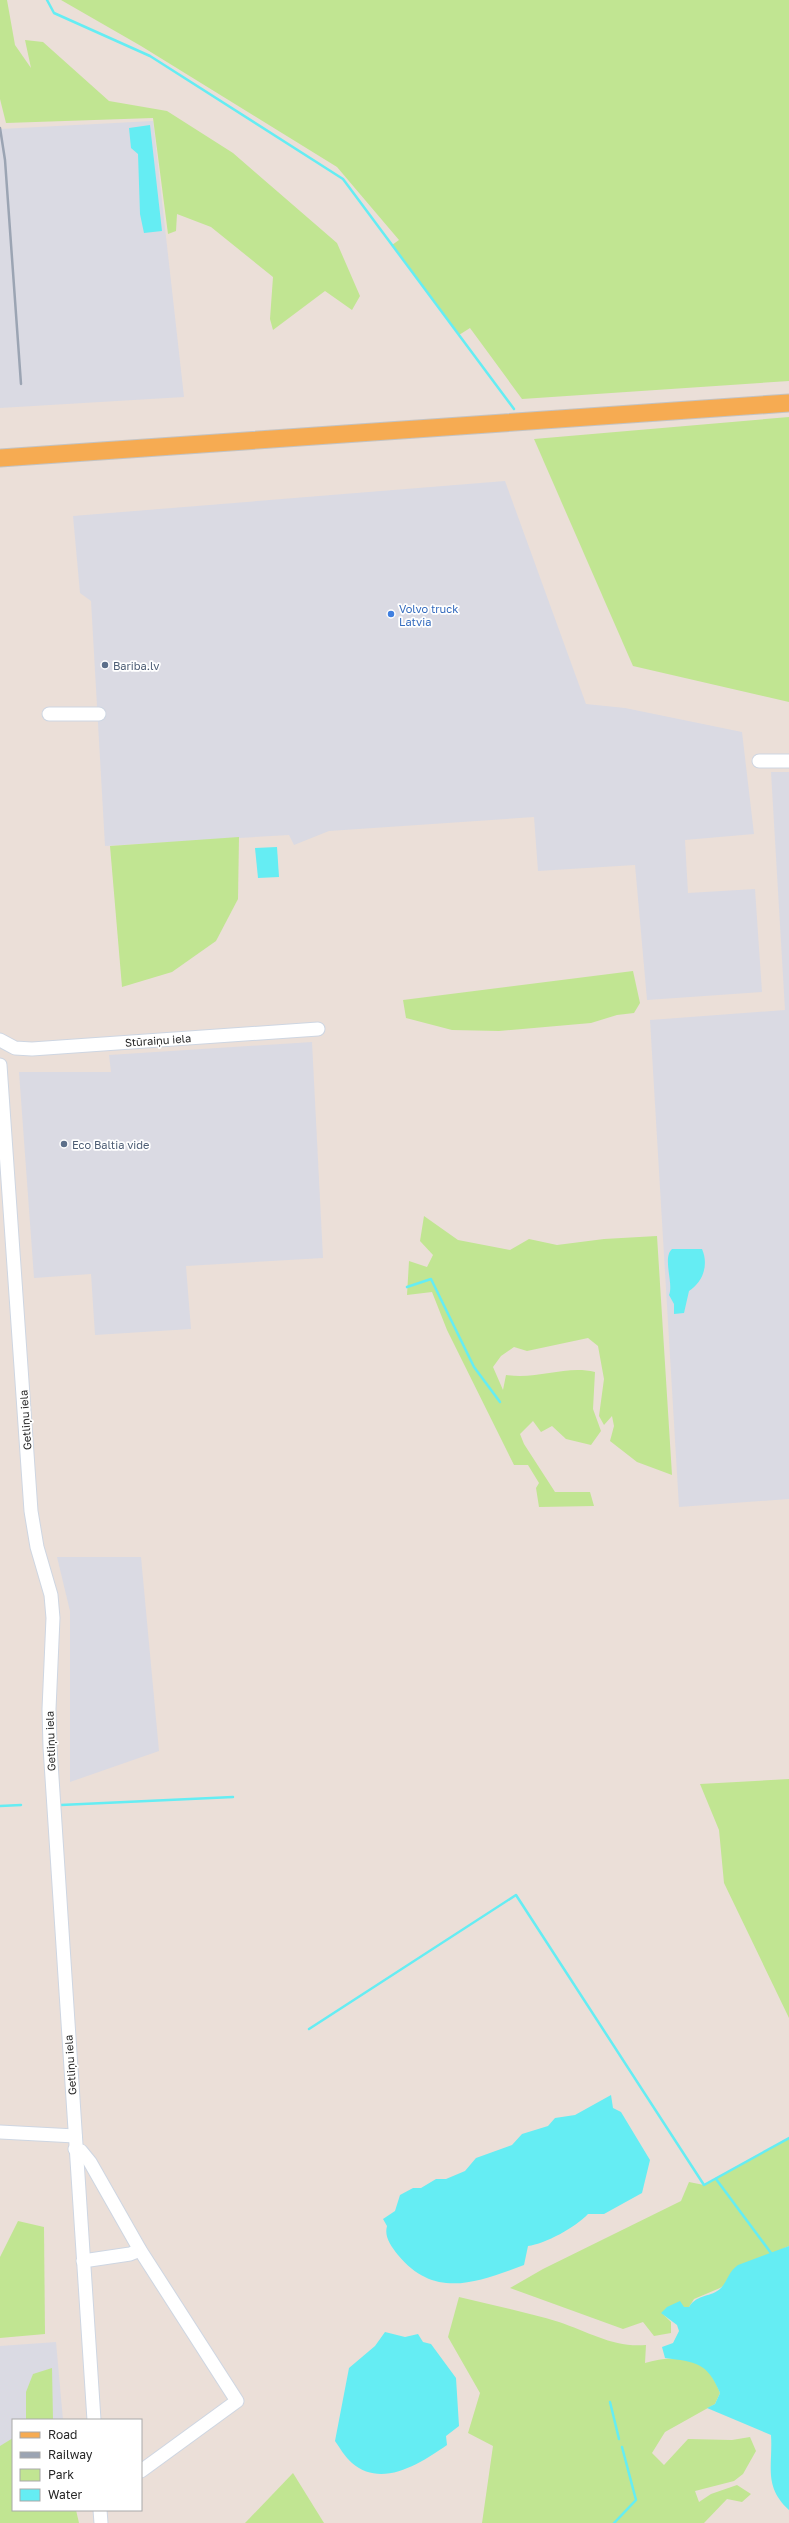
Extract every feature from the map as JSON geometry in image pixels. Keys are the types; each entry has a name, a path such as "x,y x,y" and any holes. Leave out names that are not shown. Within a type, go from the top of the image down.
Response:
{"main road":[{"path":"0,458 789,404"}],"street":[{"path":"49,714 98,714"},
{"path":"759,761 789,761"},
{"name":"Stūraiņu iela","path":"0,1040 15,1048 32,1049 318,1029"},
{"name":"Getliņu iela","path":"0,1065 31,1511 37,1547 51,1595 54,1618 49,1709 50,1747 94,2419"},
{"path":"0,2132 75,2143 90,2162 140,2250 237,2401 142,2470"},
{"path":"83,2261 140,2250"},
{"path":"100,2511 101,2523"}],"shaded area":[{"path":"153,121 184,397 0,408 0,129"},
{"path":"505,481 586,704 625,708 742,732 754,834 685,840 688,893 755,889 762,992 647,1000 635,865 538,871 534,817 329,831 294,845 289,835 105,846 91,601 80,593 73,516"},
{"path":"771,772 789,772 789,1499 679,1507 650,1020 785,1010"},
{"name":"Eco Baltia vide","path":"312,1042 323,1258 186,1266 191,1329 95,1335 91,1274 34,1278 19,1072 111,1072 109,1055"},
{"path":"57,1557 141,1557 159,1751 70,1782 70,1611"},
{"path":"56,2342 63,2419 12,2419 12,2511 0,2523 0,2346"}],"green space":[{"path":"0,0 7,0 15,45 31,68 25,40 43,42 109,101 167,111 233,153 337,243 360,296 352,310 325,291 273,330 270,319 273,277 211,227 177,214 176,231 168,234 153,118 6,123 0,99"},
{"path":"61,0 789,0 789,381 522,399 470,328 459,335 392,245 399,240 337,167 141,46"},
{"path":"789,417 789,702 633,666 534,439"},
{"path":"239,837 238,899 216,941 172,972 122,987 110,846"},
{"path":"633,971 640,1003 634,1013 617,1015 591,1023 499,1031 452,1030 406,1018 403,1000"},
{"path":"424,1216 458,1240 510,1250 529,1239 557,1245 604,1239 657,1236 672,1475 637,1462 610,1441 614,1426 612,1416 604,1425 599,1416 604,1379 598,1346 588,1338 527,1351 514,1347 501,1356 493,1367 503,1390 506,1375 529,1376 573,1370 595,1372 593,1409 601,1431 591,1445 566,1439 552,1426 541,1432 533,1421 520,1434 524,1444 555,1492 590,1492 594,1506 539,1507 536,1488 539,1483 528,1465 514,1465 447,1330 432,1292 407,1295 409,1261 427,1267 433,1255 420,1241"},
{"path":"789,1779 789,2018 724,1883 719,1830 700,1784"},
{"path":"789,2138 789,2246 762,2258 720,2288 694,2299 689,2307 662,2313 671,2322 671,2333 654,2336 643,2322 623,2329 510,2288 543,2269 681,2201 689,2182 704,2185"},
{"path":"18,2221 44,2227 45,2334 0,2338 0,2257"},
{"path":"459,2297 547,2318 612,2342 646,2345 645,2363 665,2359 685,2359 702,2365 712,2376 720,2393 715,2404 665,2432 652,2453 664,2465 688,2439 732,2440 750,2437 756,2451 743,2474 734,2481 695,2491 699,2502 711,2494 737,2485 751,2494 742,2502 727,2499 704,2523 482,2523 493,2446 468,2433 480,2393 448,2337"},
{"path":"52,2368 53,2419 26,2419 26,2392 33,2374"},
{"path":"12,2439 12,2511 76,2511 79,2523 0,2523 0,2446"},
{"path":"293,2473 324,2523 245,2523"}],"water":[{"path":"150,125 162,231 144,233 140,214 138,154 131,148 129,128"},
{"path":"277,847 279,877 258,878 255,848"},
{"path":"672,1249 702,1249 704,1255 705,1267 703,1273 698,1283 689,1291 684,1313 674,1314 674,1304 669,1295 670,1284 668,1258"},
{"path":"611,2095 613,2108 621,2112 650,2160 642,2193 604,2214 588,2214 560,2234 535,2245 528,2246 524,2265 490,2277 458,2283 442,2282 427,2278 412,2269 398,2255 387,2238 387,2226 383,2219 395,2211 400,2195 413,2188 421,2188 436,2179 446,2179 465,2171 476,2158 512,2145 522,2134 548,2126 555,2118 575,2115"},
{"path":"789,2246 789,2510 781,2501 772,2484 771,2435 707,2408 715,2404 720,2393 710,2375 699,2365 665,2358 662,2347 673,2343 679,2331 677,2325 661,2313 667,2307 680,2301 684,2307 689,2307 700,2297 713,2293 721,2288 738,2265"},
{"path":"385,2332 405,2337 418,2334 423,2342 431,2344 456,2378 459,2426 446,2436 447,2445 425,2459 401,2470 376,2474 364,2470 352,2463 335,2441 349,2368 375,2346"}],"waterway":[{"path":"47,0 54,13 150,56 343,179 514,409"},
{"path":"407,1287 431,1279 474,1367 500,1402"},
{"path":"61,1805 233,1797"},
{"path":"0,1806 21,1805"},
{"path":"309,2029 516,1895 704,2185 789,2138"},
{"path":"716,2179 771,2253"},
{"path":"610,2402 619,2439"},
{"path":"614,2523 636,2500 622,2447"}],"railway":[{"path":"0,128 5,160 21,384"}],"place":[{"name":"Volvo truck Latvia","path":"391,614"},
{"name":"Bariba.lv","path":"105,665"},
{"name":"Eco Baltia vide","path":"64,1144"}]}
